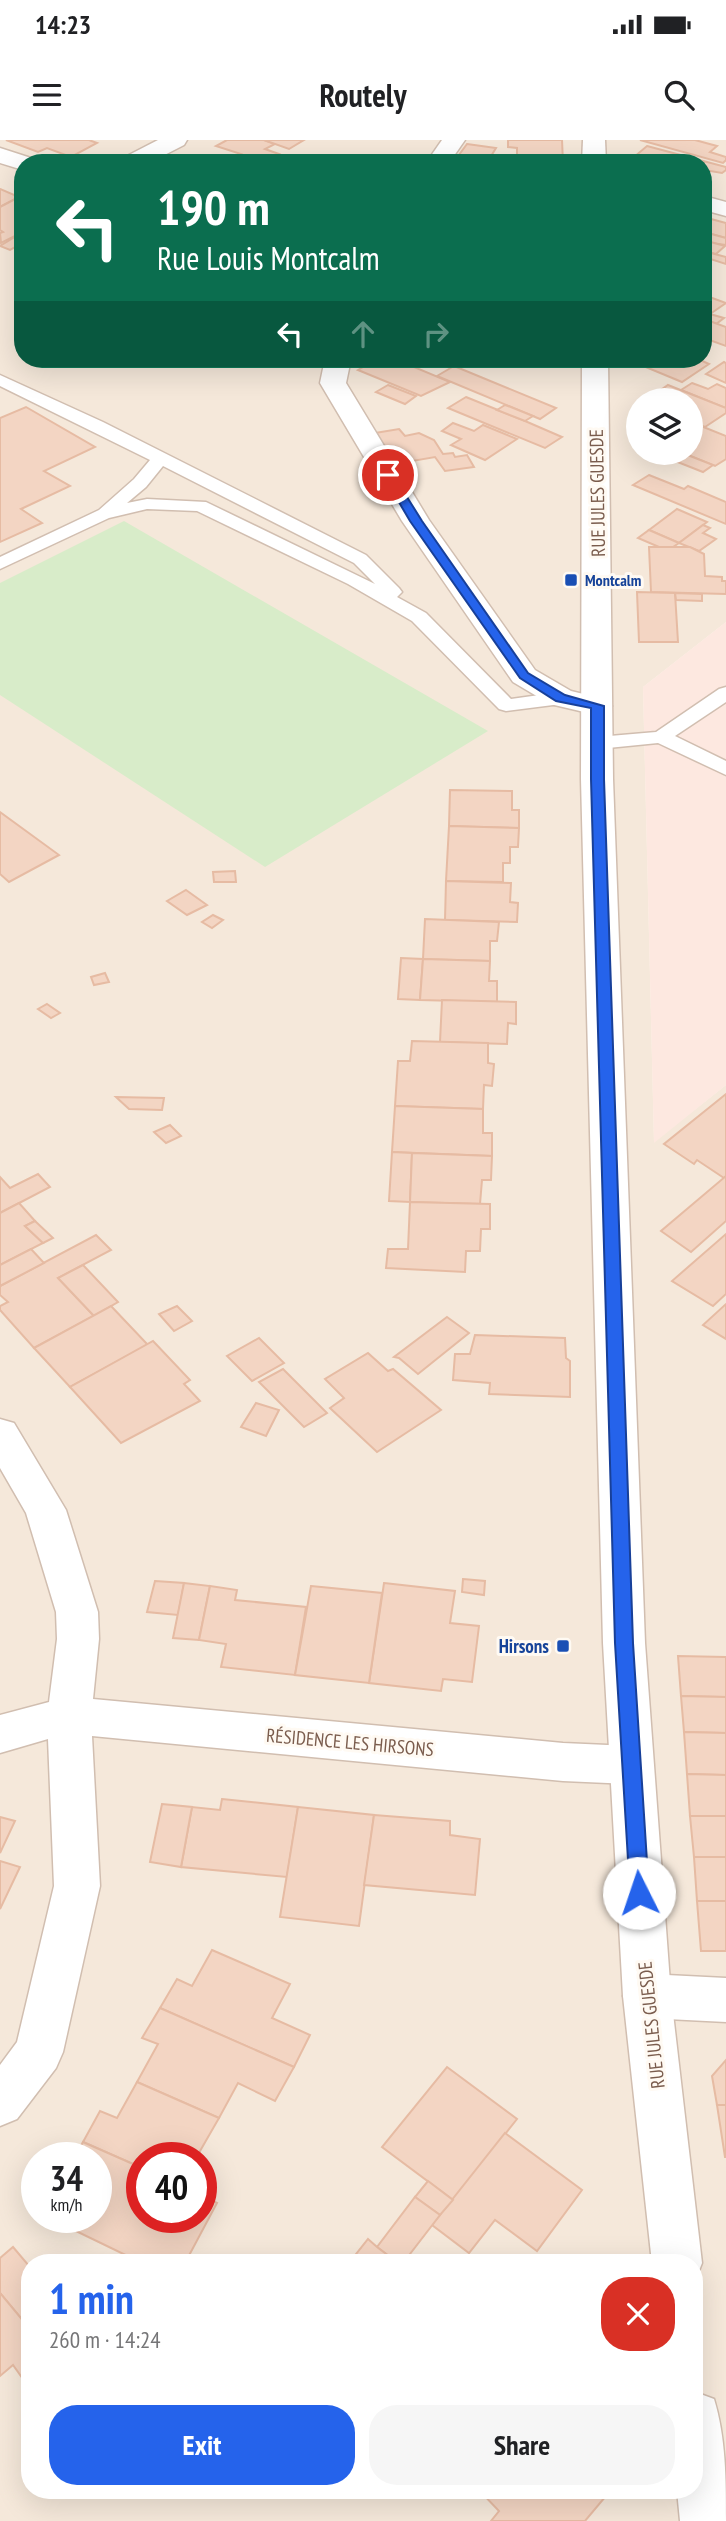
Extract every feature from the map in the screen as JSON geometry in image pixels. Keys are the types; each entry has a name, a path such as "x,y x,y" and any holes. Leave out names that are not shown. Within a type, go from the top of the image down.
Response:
{"street":[{"path":"149,154 176,140"},
{"path":"336,368 333,383 416,521 524,676 561,698 597,706"},
{"name":"RUE JULES GUESDE","path":"595,368 597,706 624,1643 647,1996 676,2254"},
{"path":"0,1434 46,1510 77,1612 78,1639 69,1715 77,1886 39,2052 0,2103"},
{"name":"RÉSIDENCE LES HIRSONS","path":"0,1734 69,1715 563,1762 630,1765"},
{"path":"647,1996 726,2000"},
{"path":"703,2487 707,2521"}],"lane":[{"path":"0,380 360,559 506,705 561,698"},
{"path":"0,564 103,514 140,483 161,458"},
{"path":"103,514 147,505 200,506 354,580 419,617"},
{"path":"598,743 661,737 726,693"},
{"path":"661,737 726,769"}],"shaded area":[{"path":"0,140 726,140 726,622 643,687 654,1142 726,1085 726,2521 0,2521"},
{"path":"726,622 726,1085 654,1143 643,687"}],"green space":[{"path":"124,521 488,731 265,867 0,695 0,583"}],"building":[{"path":"6,140 89,140 97,143 77,154 63,154 47,148 38,152"},
{"path":"227,140 264,140 275,144 265,149 279,154 241,154 216,146"},
{"path":"264,140 304,140 289,149"},
{"path":"508,140 562,140 563,154 517,154 517,148 508,147"},
{"path":"640,140 695,140 717,146 710,152 726,157 726,160 723,163 712,160 712,154 691,154"},
{"path":"467,144 496,148 492,154 460,154"},
{"path":"647,146 677,154 638,154"},
{"path":"712,163 726,167 722,173 712,171"},
{"path":"0,189 14,195 14,200 0,207"},
{"path":"14,200 14,236 1,243 0,233 3,232 0,230 0,207"},
{"path":"712,219 726,223 726,238 712,234"},
{"path":"712,234 726,238 726,245 712,243"},
{"path":"14,237 14,248 10,250 0,246"},
{"path":"712,242 725,246 716,254 712,253"},
{"path":"712,253 726,257 726,264 712,260"},
{"path":"712,298 726,303 712,313"},
{"path":"712,315 724,318 716,324 712,322"},
{"path":"712,322 726,327 726,346 712,341"},
{"path":"724,362 726,383 706,374"},
{"path":"417,368 450,382 421,396 358,370"},
{"path":"451,368 459,368 556,408 540,419 437,376"},
{"path":"648,368 703,368 682,382"},
{"path":"692,383 708,389 717,384 726,388 726,408 703,399 703,388 684,388"},
{"path":"388,385 416,396 405,404 376,392"},
{"path":"466,397 562,437 545,448 448,408"},
{"path":"703,399 726,408 726,413 705,427"},
{"path":"505,405 533,416 525,421 497,410"},
{"path":"26,407 95,447 44,471 70,486 21,509 42,523 0,542 0,418"},
{"path":"453,423 474,431 483,425 517,439 485,460 451,445 461,439 442,431"},
{"path":"703,427 726,436 726,459 715,466 703,461"},
{"path":"399,429 405,436 419,433 434,440 443,454 453,453 455,457 467,455 474,467 445,471 435,457 395,464 375,433"},
{"path":"703,461 713,465 703,472 685,465 703,465"},
{"path":"649,475 684,489 688,486 726,502 726,524 633,485"},
{"path":"677,509 707,522 679,543 649,530"},
{"path":"703,525 710,528 703,533 716,539 699,551 679,543"},
{"path":"649,530 679,543 673,547 659,547 638,538"},
{"path":"649,547 690,547 704,554 705,576 722,577 722,581 726,581 726,594 651,592"},
{"path":"637,592 675,593 678,642 639,642"},
{"path":"675,593 702,594 702,601 676,600"},
{"path":"450,790 512,791 512,810 519,810 519,828 449,826"},
{"path":"0,812 59,855 9,882 0,874"},
{"path":"449,826 519,828 518,847 510,847 510,863 503,863 503,882 446,881"},
{"path":"235,871 236,882 214,882 213,872"},
{"path":"446,881 511,883 510,902 518,903 517,922 445,920"},
{"path":"186,890 207,905 187,915 167,901"},
{"path":"213,915 223,920 212,928 202,922"},
{"path":"425,919 499,922 497,941 490,941 490,961 423,959"},
{"path":"401,958 423,959 420,1000 398,999"},
{"path":"423,959 490,961 489,981 497,981 497,1002 420,1000"},
{"path":"105,973 109,982 94,985 91,977"},
{"path":"442,1000 516,1002 516,1024 508,1023 507,1044 440,1042"},
{"path":"47,1004 60,1013 51,1018 38,1009"},
{"path":"412,1041 488,1043 488,1063 494,1064 492,1086 484,1085 483,1109 395,1106 398,1061 410,1061"},
{"path":"726,1094 724,1178 697,1160 694,1164 664,1144"},
{"path":"116,1097 164,1098 162,1110 129,1109"},
{"path":"395,1106 483,1109 483,1133 492,1133 492,1156 392,1152"},
{"path":"170,1125 181,1136 166,1143 154,1132"},
{"path":"392,1152 412,1153 410,1202 389,1201"},
{"path":"412,1153 492,1156 491,1180 482,1180 480,1204 410,1202"},
{"path":"38,1174 50,1187 0,1213 0,1177 10,1188"},
{"path":"726,1176 726,1221 691,1252 661,1231"},
{"path":"410,1202 490,1204 490,1229 481,1229 480,1251 466,1251 465,1272 386,1268 388,1249 408,1249"},
{"path":"19,1203 35,1221 25,1226 43,1243 0,1265 0,1213"},
{"path":"35,1221 53,1238 43,1243 25,1226"},
{"path":"726,1234 726,1294 713,1306 672,1281"},
{"path":"96,1235 111,1250 58,1278 94,1316 34,1348 0,1310 0,1306 8,1302 0,1295 0,1286"},
{"path":"31,1249 44,1263 0,1286 0,1265"},
{"path":"83,1265 118,1302 94,1316 58,1278"},
{"path":"726,1304 726,1339 703,1325"},
{"path":"111,1306 148,1345 70,1387 34,1348"},
{"path":"177,1306 192,1321 174,1331 159,1314"},
{"path":"447,1317 469,1333 418,1374 394,1357"},
{"path":"475,1335 565,1338 566,1358 570,1361 570,1397 489,1394 490,1383 453,1380 455,1354 470,1354"},
{"path":"259,1338 284,1363 252,1381 227,1356"},
{"path":"153,1341 190,1380 184,1384 200,1401 121,1443 70,1387"},
{"path":"368,1353 388,1371 393,1369 441,1410 377,1452 330,1408 344,1398 325,1379"},
{"path":"283,1369 327,1413 304,1427 259,1382"},
{"path":"256,1403 279,1410 266,1436 241,1427"},
{"path":"463,1579 485,1581 484,1595 462,1592"},
{"path":"155,1581 184,1583 178,1615 147,1612"},
{"path":"184,1583 210,1586 199,1640 173,1638"},
{"path":"384,1583 455,1591 450,1623 479,1626 472,1682 443,1679 441,1691 369,1683"},
{"path":"210,1586 237,1590 235,1600 306,1607 295,1675 221,1667 226,1644 199,1640"},
{"path":"311,1586 382,1593 369,1683 295,1675"},
{"path":"678,1656 726,1657 726,1697 681,1696"},
{"path":"681,1696 726,1697 726,1733 684,1732"},
{"path":"684,1732 726,1733 726,1775 687,1774"},
{"path":"687,1774 726,1775 726,1816 690,1816"},
{"path":"222,1799 298,1807 287,1877 181,1867 192,1807 220,1810"},
{"path":"162,1804 192,1807 181,1867 150,1862"},
{"path":"298,1807 374,1815 359,1926 280,1917"},
{"path":"374,1815 450,1821 450,1835 480,1839 475,1895 364,1885"},
{"path":"690,1816 726,1816 726,1857 694,1857"},
{"path":"0,1817 15,1821 0,1853"},
{"path":"694,1857 726,1857 726,1901 697,1901"},
{"path":"0,1861 20,1867 0,1909"},
{"path":"697,1901 726,1901 726,1951 701,1951"},
{"path":"212,1950 290,1984 272,2018 310,2035 294,2067 160,2008 177,1979 192,1986"},
{"path":"160,2008 294,2067 275,2101 238,2083 219,2118 137,2082 158,2044 142,2038"},
{"path":"726,2060 726,2105 717,2105 712,2076"},
{"path":"447,2067 517,2119 453,2200 382,2147"},
{"path":"137,2082 219,2118 205,2142 126,2142 126,2161 112,2155 112,2142 83,2142 100,2111 117,2118"},
{"path":"717,2105 726,2105 726,2157 725,2157"},
{"path":"505,2133 582,2190 537,2251 495,2220 469,2253 432,2225"},
{"path":"112,2155 126,2161 126,2233 201,2233 190,2254 123,2254 80,2233 112,2233"},
{"path":"428,2181 453,2200 440,2215 415,2197"},
{"path":"415,2197 440,2215 410,2254 386,2254 377,2247"},
{"path":"368,2239 386,2254 356,2254"},
{"path":"13,2247 21,2256 21,2318 0,2293 0,2258"},
{"path":"0,2293 21,2318 21,2376 13,2365 0,2376"},
{"path":"488,2499 603,2499 585,2521 491,2521 499,2511"}],"place":[{"name":"Montcalm","path":"571,580"},
{"name":"Hirsons","path":"563,1646"}],"route":[{"path":"388,475 416,521 524,676 561,698 597,706 597,779 624,1643 639,1893"}]}
